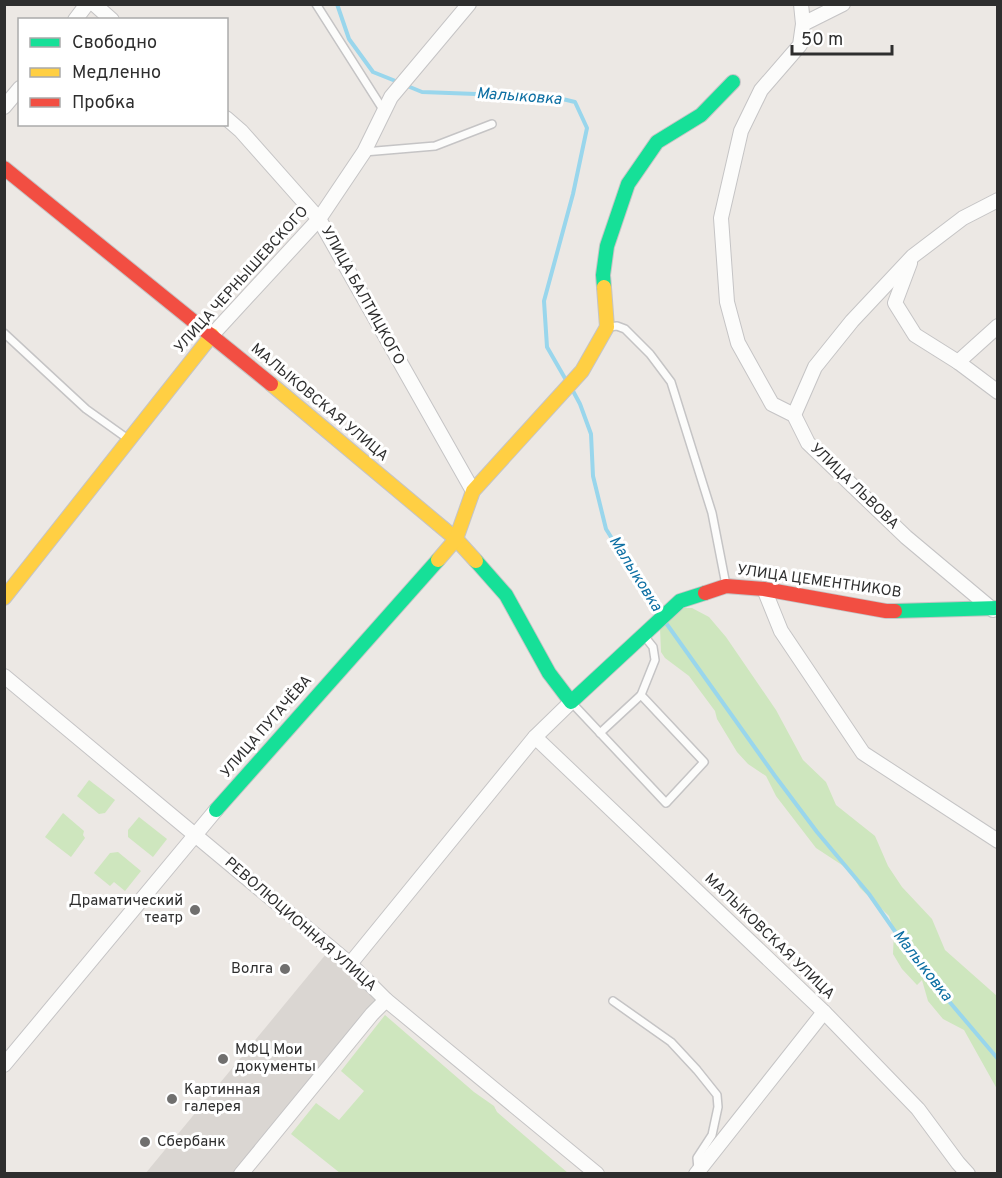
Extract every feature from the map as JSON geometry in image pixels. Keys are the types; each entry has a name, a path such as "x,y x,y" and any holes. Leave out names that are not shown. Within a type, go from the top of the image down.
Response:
{"street":[{"path":"76,18 87,4"},
{"path":"94,4 110,18"},
{"name":"УЛИЦА ЧЕРНЫШЕВСКОГО","path":"4,598 212,335 319,219 364,153 392,97 469,4"},
{"path":"801,4 803,24 800,45 761,90 741,130 721,218 727,302 738,343 772,404 795,415 815,367 852,321 913,256 963,218 998,200"},
{"path":"803,24 843,4"},
{"path":"607,327 603,275 607,246 628,184 657,142 701,115 733,82"},
{"path":"4,107 18,90"},
{"name":"УЛИЦА БАЛТИЦКОГО","path":"228,120 241,130 319,219 473,491"},
{"name":"МАЛЫКОВСКАЯ УЛИЦА","path":"4,168 212,335 456,539 506,595 549,673 571,702"},
{"path":"913,256 895,303 915,335 958,362 998,392"},
{"name":"УЛИЦА ПУГАЧЁВА","path":"4,1065 194,835 456,539 473,491 582,371 607,327"},
{"path":"958,362 998,327"},
{"name":"УЛИЦА ЛЬВОВА","path":"795,415 808,442 906,537 996,610"},
{"name":"УЛИЦА ЦЕМЕНТНИКОВ","path":"571,702 680,601 726,586 764,589 886,611 996,610"},
{"path":"764,589 781,631 863,753 998,841"},
{"name":"РЕВОЛЮЦИОННАЯ УЛИЦА","path":"4,676 350,964 386,999 597,1173"},
{"path":"350,964 535,737 571,702"},
{"name":"МАЛЫКОВСКАЯ УЛИЦА","path":"535,737 824,1012 918,1109 957,1163 968,1173"},
{"path":"241,1173 386,999"},
{"path":"697,1172 824,1012"}],"lane":[{"path":"316,4 384,111"},
{"path":"364,153 435,146 492,124"},
{"path":"607,327 617,326 626,329 672,382 712,513 726,586"},
{"path":"4,333 86,409 129,440"},
{"path":"600,733 641,695 655,660 648,629"},
{"path":"571,702 666,803 704,762 641,695"},
{"path":"614,1001 671,1042 717,1095 718,1107 712,1135 697,1158 697,1172"}],"green space":[{"path":"684,608 692,608 709,617 726,637 776,710 803,760 826,782 836,805 875,836 888,866 902,887 932,919 945,950 997,996 997,1089 964,1030 943,1019 928,1001 922,980 917,985 902,969 893,954 894,931 889,916 860,888 848,869 816,848 776,796 766,776 748,764 737,752 717,719 715,711 689,676 665,658 661,652 660,628"},
{"path":"89,780 115,800 105,813 99,814 77,796"},
{"path":"63,813 84,831 85,838 71,857 45,837"},
{"path":"139,817 167,839 153,857 128,837 128,830"},
{"path":"118,852 141,871 125,891 114,882 110,886 94,873 110,853"},
{"path":"385,1015 474,1092 494,1106 497,1112 568,1173 340,1173 291,1134 316,1103 339,1120 364,1091 341,1071"}],"shaded area":[{"path":"331,948 386,1000 241,1173 145,1174"}],"waterway":[{"name":"Малыковка","path":"337,4 349,39 373,72 398,82"},
{"name":"Малыковка","path":"405,85 422,92 554,97 575,102 587,128 573,194 544,301 547,347 566,380"},
{"name":"Малыковка","path":"573,391 591,434 593,476 606,529 658,612"},
{"name":"Малыковка","path":"666,623 775,776 817,832 869,894 919,966 998,1059"}],"traffic: fast":[{"path":"604,287 603,275 607,246 628,184 657,142 701,115 733,82"},
{"path":"216,810 438,560"},
{"path":"476,561 506,595 549,673 571,702 680,601 705,593"},
{"path":"895,611 998,608"}],"traffic: slow":[{"path":"438,560 456,539 473,491 582,371 607,327 604,287"},
{"path":"4,598 212,335"},
{"path":"271,384 456,539 476,561"}],"traffic: jam":[{"path":"4,168 271,384"},
{"path":"705,593 726,586 764,589 895,611"}],"place":[{"name":"Драматический театр","path":"195,910"},
{"name":"Волга","path":"285,969"},
{"name":"МФЦ Мои документы","path":"223,1059"},
{"name":"Картинная галерея","path":"172,1099"},
{"name":"Сбербанк","path":"145,1142"}]}
